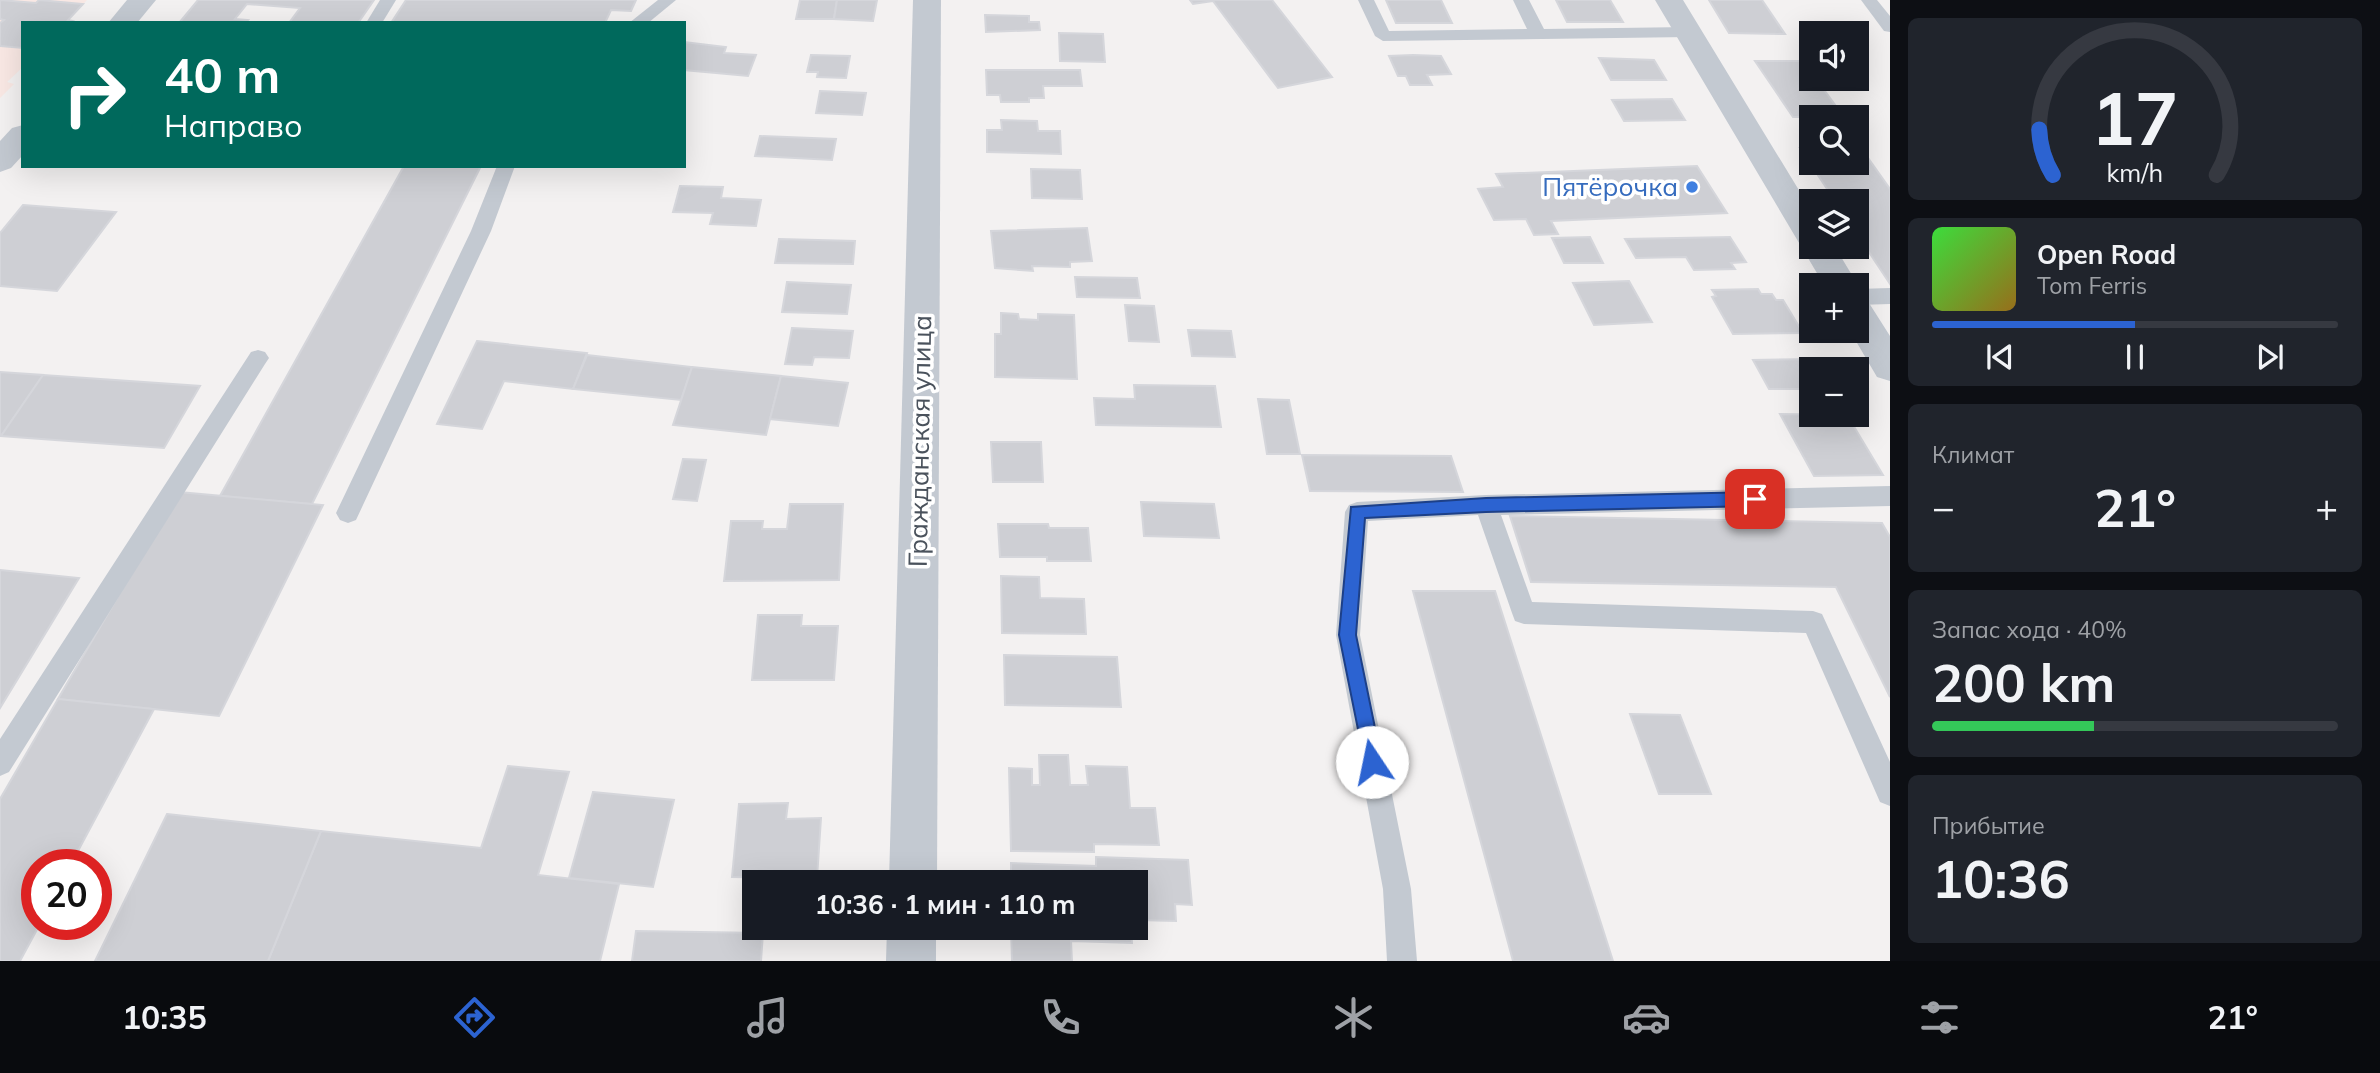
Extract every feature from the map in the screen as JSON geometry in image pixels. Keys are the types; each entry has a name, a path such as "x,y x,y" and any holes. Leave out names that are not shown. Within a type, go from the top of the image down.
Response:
{"street":[{"path":"123,21 142,0"},
{"name":"Гражданская улица","path":"913,870 927,0"},
{"path":"1669,0 1799,217"},
{"path":"0,161 21,137"},
{"path":"1869,332 1890,367"},
{"path":"911,961 912,940"}],"lane":[{"path":"375,21 388,0"},
{"path":"640,21 668,0"},
{"path":"1366,0 1382,36 1689,32"},
{"path":"1521,0 1538,34"},
{"path":"1869,0 1890,27"},
{"path":"348,513 481,231 505,168"},
{"path":"1869,296 1890,296"},
{"path":"0,762 258,358"},
{"path":"1402,961 1397,889 1348,635 1357,512 1486,505 1890,496"},
{"path":"1486,505 1524,613 1812,622 1890,792"}],"shaded area":[{"path":"0,0 87,0 68,20 73,21 21,21 21,69 7,82 14,84 0,98"}],"building":[{"path":"0,0 83,4 68,20 73,21 21,21 21,48 0,46 0,23 4,20 0,19"},
{"path":"198,0 374,0 359,21 290,21 300,8 247,4 235,19 247,21 181,21"},
{"path":"406,0 636,0 631,11 611,10 606,21 392,21"},
{"path":"800,0 837,0 834,19 796,19"},
{"path":"837,0 877,0 873,21 834,19"},
{"path":"1190,0 1272,0 1332,77 1278,88 1213,1 1193,4"},
{"path":"1386,0 1441,0 1452,23 1396,23"},
{"path":"1556,0 1610,0 1623,22 1567,22"},
{"path":"1709,0 1762,0 1785,34 1729,33"},
{"path":"985,15 1029,16 1029,22 1039,22 1040,30 986,32"},
{"path":"1059,33 1103,34 1105,62 1060,61"},
{"path":"686,42 726,47 724,53 756,55 748,76 686,70"},
{"path":"811,55 850,56 846,78 817,77 818,72 807,72"},
{"path":"1389,56 1441,56 1451,74 1427,75 1432,85 1410,85 1406,76 1398,76"},
{"path":"1599,58 1654,60 1666,80 1611,80"},
{"path":"1755,61 1799,61 1799,91 1825,91 1835,105 1799,105 1799,117 1793,117"},
{"path":"986,70 1080,70 1082,86 1043,86 1044,98 1029,98 1029,102 1001,102 1000,95 987,95"},
{"path":"820,91 866,93 862,115 816,113"},
{"path":"1672,99 1685,120 1624,121 1612,100"},
{"path":"1001,120 1037,121 1038,131 1060,131 1061,154 987,152 987,130 1002,130"},
{"path":"760,136 836,139 832,160 755,156"},
{"path":"1869,159 1890,189 1890,284 1869,252 1869,189 1827,189 1818,175 1869,175"},
{"path":"1697,166 1727,213 1551,221 1558,234 1534,235 1526,219 1494,220 1478,189 1503,187 1496,174"},
{"path":"403,168 480,168 312,504 220,496"},
{"path":"1031,169 1080,170 1082,199 1032,198"},
{"path":"680,186 723,187 721,198 761,200 756,226 710,224 713,213 673,212"},
{"path":"23,205 116,212 57,291 0,286 0,233"},
{"path":"1087,228 1092,261 1070,262 1070,267 1032,266 1033,271 995,268 991,231"},
{"path":"1590,237 1603,263 1564,263 1552,238"},
{"path":"1730,237 1746,262 1731,263 1735,269 1694,270 1686,257 1636,258 1625,239"},
{"path":"779,239 855,241 853,264 775,263"},
{"path":"1075,277 1137,278 1140,298 1077,297"},
{"path":"1629,281 1652,322 1594,325 1573,283"},
{"path":"787,282 851,285 847,314 782,312"},
{"path":"1758,289 1761,294 1772,294 1776,300 1783,300 1799,326 1799,333 1733,334 1712,297 1716,296 1712,290"},
{"path":"1125,305 1154,306 1159,342 1129,341"},
{"path":"1001,313 1018,314 1019,319 1038,320 1038,314 1074,315 1077,379 995,377 995,334 1001,334"},
{"path":"792,328 853,331 849,358 814,357 812,365 785,364"},
{"path":"1188,330 1231,331 1235,357 1192,356"},
{"path":"477,341 587,353 573,389 504,381 482,429 437,424"},
{"path":"587,355 692,367 681,400 573,389"},
{"path":"1799,359 1799,389 1769,389 1753,360"},
{"path":"692,367 781,376 766,435 673,425"},
{"path":"0,372 43,375 1,436 0,436"},
{"path":"43,375 200,386 164,448 1,436"},
{"path":"781,376 848,383 838,426 770,419"},
{"path":"1134,385 1215,386 1221,427 1096,425 1094,398 1135,399"},
{"path":"1258,399 1289,400 1300,454 1267,454"},
{"path":"1780,414 1799,414 1799,427 1854,427 1883,475 1814,476"},
{"path":"991,442 1041,442 1043,482 993,482"},
{"path":"1302,455 1451,456 1463,492 1310,491"},
{"path":"683,459 706,460 697,501 673,499"},
{"path":"179,492 323,505 219,716 58,699"},
{"path":"1141,502 1214,504 1219,538 1144,536"},
{"path":"790,504 843,504 839,580 724,581 731,521 763,521 762,529 787,529"},
{"path":"1510,516 1882,523 1890,537 1890,697 1836,587 1531,582"},
{"path":"998,524 1048,524 1049,528 1088,528 1091,561 1000,557"},
{"path":"0,570 79,578 0,708"},
{"path":"1001,576 1039,577 1040,598 1084,599 1086,634 1002,633"},
{"path":"1413,591 1495,591 1613,961 1513,961"},
{"path":"758,615 802,615 801,626 838,626 834,680 752,680"},
{"path":"1004,655 1117,657 1121,707 1005,705"},
{"path":"58,699 154,709 79,849 21,849 21,940 31,940 20,961 0,961 0,799"},
{"path":"1630,714 1680,715 1711,794 1659,794"},
{"path":"1039,755 1068,755 1070,785 1088,785 1086,766 1127,767 1130,808 1155,808 1159,845 1094,844 1094,852 1011,851 1009,768 1032,769 1032,785 1040,785"},
{"path":"508,766 569,772 538,875 619,884 600,961 268,961 321,831 481,848"},
{"path":"593,792 674,800 653,887 569,878"},
{"path":"788,803 786,819 821,818 818,870 742,870 742,877 732,877 739,804"},
{"path":"167,814 321,831 268,961 95,961 105,940 112,940 112,926"},
{"path":"1096,857 1188,860 1192,905 1175,904 1176,921 1148,920 1148,870 1011,870 1011,863 1096,866"},
{"path":"636,931 742,933 742,940 762,940 761,961 632,961"},
{"path":"1011,940 1132,940 1132,943 1071,941 1072,961 1012,961"}],"place":[{"name":"Пятёрочка","path":"1692,187"}],"route":[{"path":"1372,762 1348,635 1357,512 1486,505 1755,499"}]}
